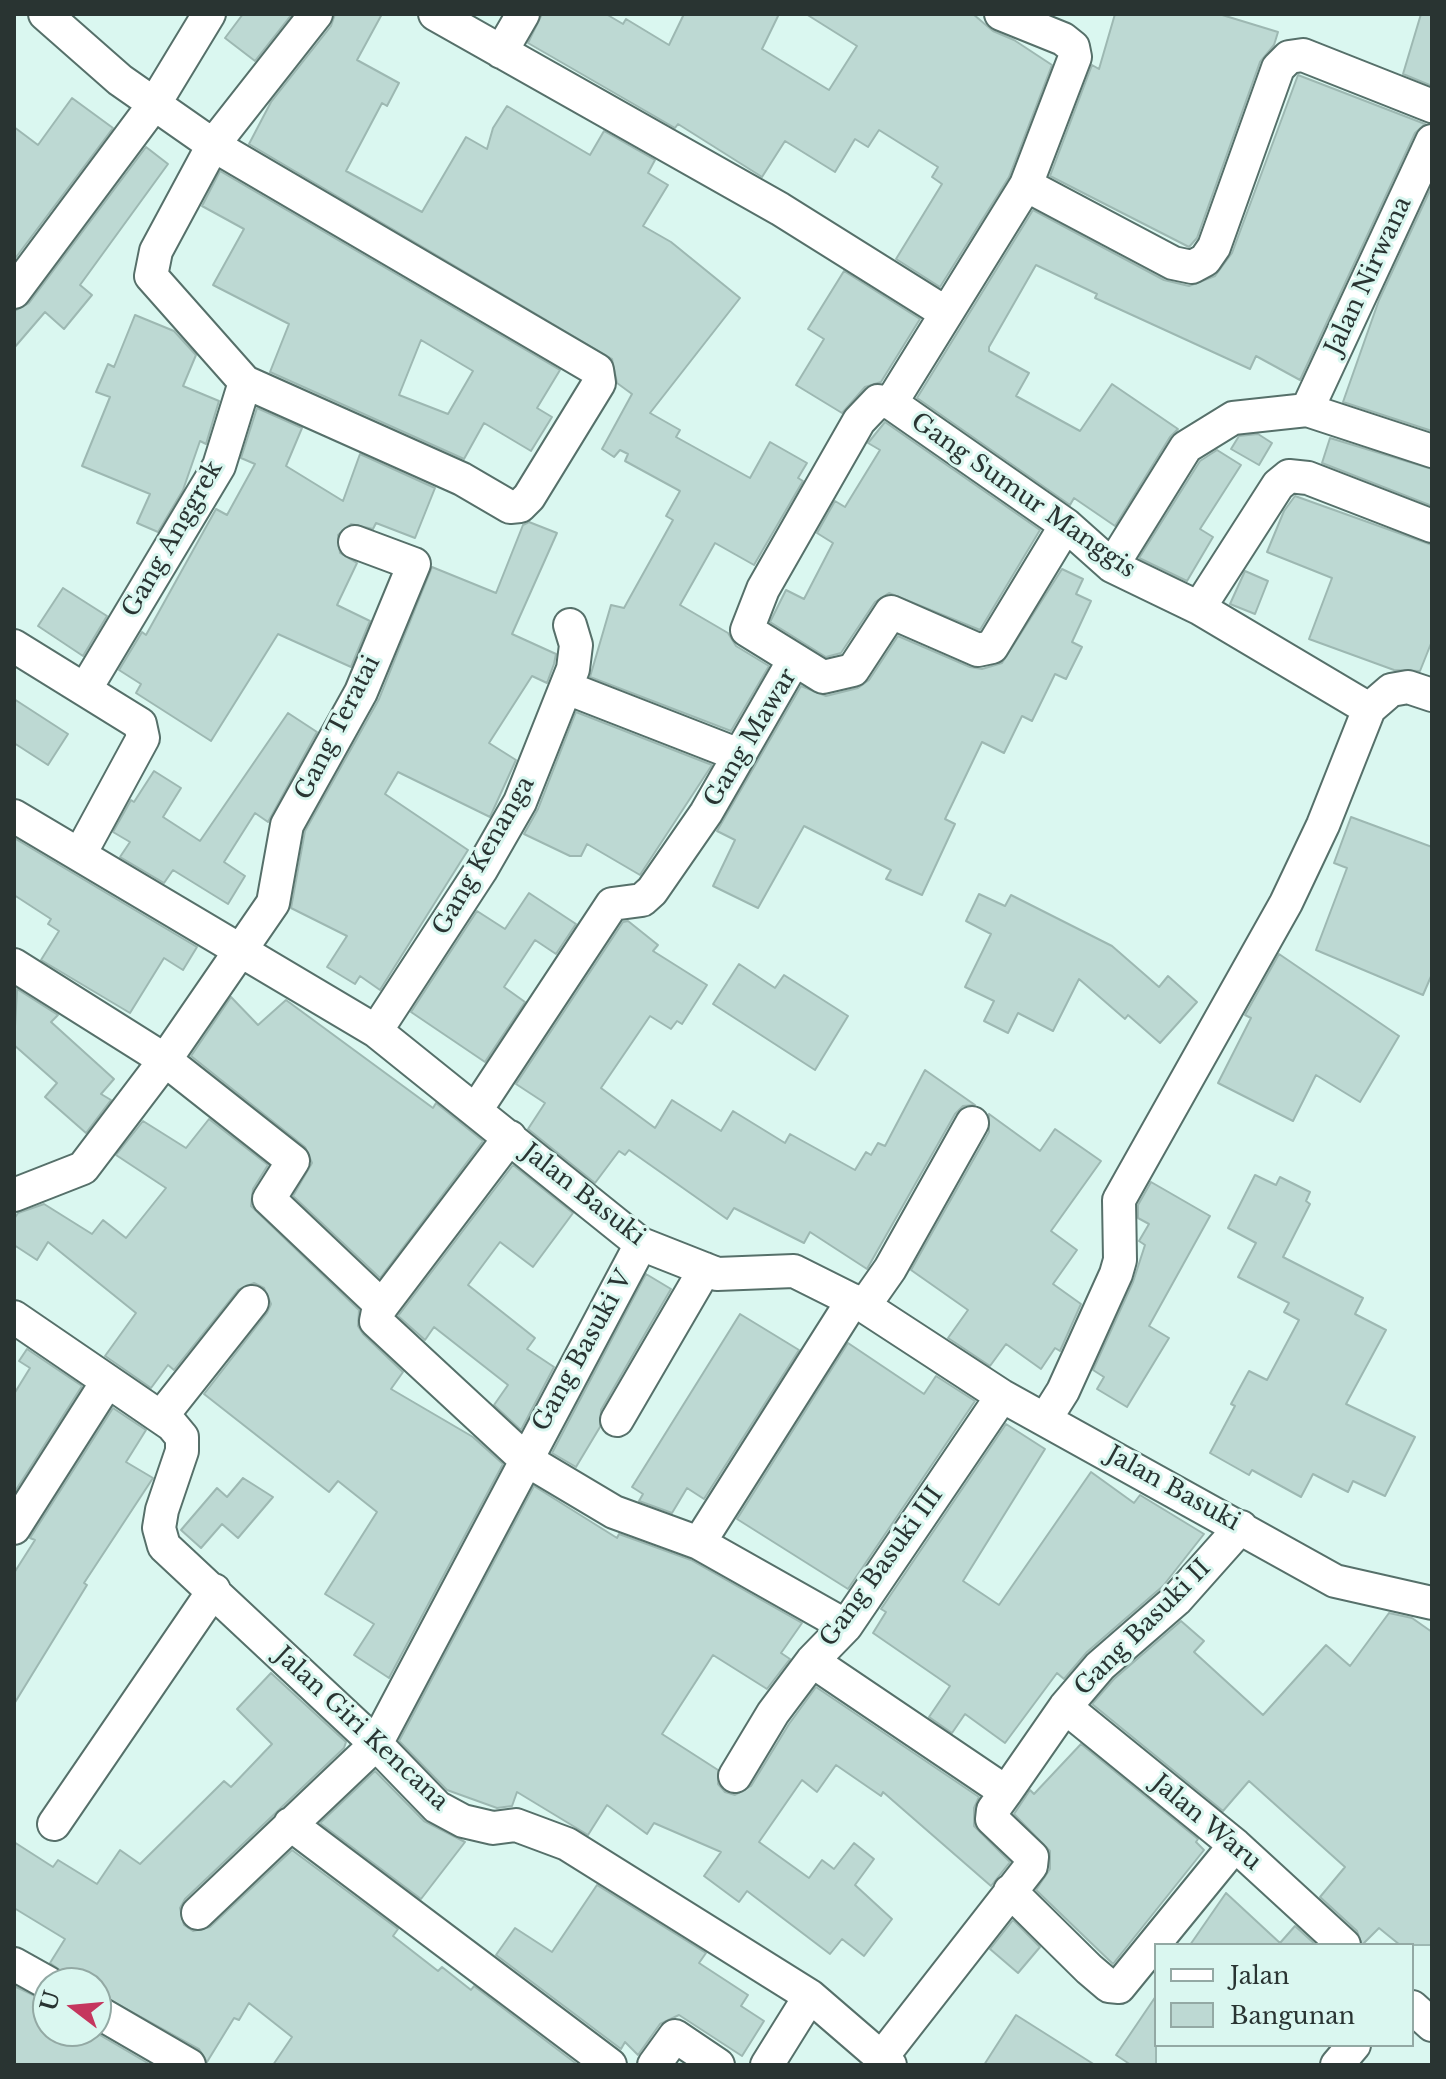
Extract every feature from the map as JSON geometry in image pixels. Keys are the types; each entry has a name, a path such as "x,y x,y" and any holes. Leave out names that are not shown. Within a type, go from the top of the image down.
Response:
{"street":[{"path":"45,14 120,80 213,145 591,365 599,376 599,383 529,497 520,506 510,507 462,479 245,382 151,276 156,251 213,145 316,14"},
{"path":"435,14 780,209 946,313"},
{"path":"501,52 523,14"},
{"path":"794,660 747,630 751,616 859,421 878,401 891,403 1026,185 1071,69 1073,47 1001,14"},
{"path":"14,292 155,103 197,18"},
{"path":"1026,185 1173,263 1192,267 1205,260 1214,247 1278,68 1289,57 1303,55 1432,106"},
{"name":"Jalan Nirwana","path":"1307,410 1432,141"},
{"name":"Gang Anggrek","path":"86,688 219,466 245,382"},
{"name":"Gang Sumur Manggis","path":"891,403 1066,525 1112,566 1199,608 1369,709"},
{"path":"1112,566 1186,447 1233,418 1307,410 1432,451"},
{"path":"1199,608 1278,485 1289,476 1308,478 1432,526"},
{"name":"Gang Mawar","path":"476,1110 612,904 642,900 652,891 706,813 794,660 823,677 853,670 891,612 978,650 992,647 1066,525"},
{"name":"Gang Teratai","path":"243,949 273,903 287,825 361,692 414,564 355,542"},
{"name":"Gang Kenanga","path":"376,1031 481,870 520,802 567,688 576,645 570,625"},
{"path":"14,646 140,724 143,738 80,854"},
{"path":"1046,1418 1063,1391 1116,1274 1120,1260 1119,1200 1286,903 1323,825 1369,709 1391,690 1408,687 1432,695"},
{"path":"567,688 739,755"},
{"name":"Jalan Basuki","path":"14,816 243,949 376,1031 641,1244 717,1274 794,1271 858,1303 1002,1396 1335,1581 1432,1603"},
{"path":"14,1195 83,1168 165,1060 243,949"},
{"path":"14,965 165,1060 293,1161 269,1199 382,1306"},
{"path":"699,1543 858,1303 890,1269 972,1123"},
{"path":"510,1137 382,1306 376,1321 525,1459 614,1512 699,1543 846,1626"},
{"name":"Gang Basuki V","path":"198,1913 376,1744 641,1244"},
{"path":"617,1420 705,1269"},
{"path":"161,1417 252,1302"},
{"name":"Jalan Giri Kencana","path":"14,1317 161,1417 182,1437 182,1451 159,1528 164,1546 376,1744 437,1807 463,1821 493,1828 516,1825 567,1844 810,1996 885,2062"},
{"path":"14,1528 107,1382"},
{"name":"Gang Basuki III","path":"735,1776 773,1713 812,1661 846,1626 1002,1396"},
{"name":"Gang Basuki II","path":"1000,1801 1065,1707 1100,1666 1176,1600 1241,1527"},
{"path":"54,1824 214,1590"},
{"path":"812,1661 1000,1801 992,1819 1032,1857 1031,1866 885,2062"},
{"name":"Jalan Waru","path":"1065,1707 1235,1845 1342,1943"},
{"path":"290,1824 610,2065"},
{"path":"1155,1943 1235,1845"},
{"path":"1010,1891 1109,1986 1119,1987 1154,1944"},
{"path":"14,1964 32,1974"},
{"path":"767,2065 810,1996"},
{"path":"1414,2009 1432,2025"},
{"path":"112,2020 189,2065"},
{"path":"654,2065 675,2036 718,2065"},
{"path":"1337,2065 1352,2047"}],"building":[{"path":"243,14 292,14 255,61 225,38"},
{"path":"335,14 382,14 357,60 399,83 387,106 382,103 346,171 422,212 466,137 487,149 493,128 507,106 590,155 604,131 655,160 648,173 668,185 643,226 671,242 740,298 650,413 680,430 676,437 750,478 770,442 807,463 798,478 803,481 754,565 715,543 680,605 728,633 736,646 769,666 731,731 590,677 611,605 624,608 673,520 666,516 680,491 625,461 628,454 620,450 614,457 602,449 632,394 617,383 612,359 249,144 271,102 331,26"},
{"path":"542,14 606,14 623,24 626,19 669,45 684,14 779,14 762,49 829,90 857,46 806,14 973,14 993,31 1014,40 1052,65 1009,177 940,287 896,259 942,184 932,177 938,167 879,130 868,147 855,139 835,172 785,141 762,177 678,124 675,128 528,43"},
{"path":"1115,14 1219,14 1278,32 1274,45 1260,62 1197,238 1189,247 1050,176 1092,65 1099,69"},
{"path":"1421,14 1432,14 1432,86 1403,74"},
{"path":"1298,75 1425,124 1415,133 1300,380 1256,356 1250,369 1095,298 1097,294 1036,265 989,347 989,351 1029,373 1016,396 1080,431 1112,384 1178,429 1115,526 1074,498 1070,505 917,398 1033,210 1164,280 1189,286 1215,276 1232,253"},
{"path":"72,98 113,128 14,260 14,127 38,145"},
{"path":"146,147 168,164 80,285 92,295 64,329 45,312 14,348 14,311 29,303"},
{"path":"220,171 560,370 537,408 552,417 531,451 484,423 464,459 270,372 289,324 213,285 244,229 202,206","holes":["421,340 473,371 448,414 399,395"]},
{"path":"1432,186 1432,431 1343,402 1379,300"},
{"path":"844,271 920,319 881,382 865,387 842,413 796,385 824,339 808,329"},
{"path":"135,315 174,331 196,355 183,386 219,401 206,444 200,441 183,490 158,532 137,523 150,494 82,466 110,397 96,392 108,364 114,367"},
{"path":"257,408 302,428 286,466 343,501 360,454 435,488 415,538 376,523 373,529 351,524 338,535 340,553 357,563 337,605 370,621 351,667 278,634 211,741 136,693 141,684 119,670 142,632 146,635 216,509 227,515 255,464 241,458"},
{"path":"885,422 1040,530 980,630 889,593 875,602 841,653 826,657 770,622 786,590 804,599 833,543 817,533 835,501 845,507 880,450 868,443"},
{"path":"1258,434 1272,443 1259,465 1231,449 1239,436"},
{"path":"1330,438 1432,469 1432,506 1322,463"},
{"path":"1217,450 1241,465 1200,529 1213,537 1187,581 1139,558 1200,461"},
{"path":"1295,496 1432,545 1432,641 1420,671 1394,670 1309,639 1332,578 1267,552 1284,511"},
{"path":"529,522 557,533 512,634 556,654 547,683 532,676 489,743 516,760 490,817 398,772 385,794 468,850 380,990 360,976 355,984 327,967 347,936 291,908 305,831 379,699 432,567 496,593 523,525"},
{"path":"1062,569 1083,579 1076,594 1091,601 1072,642 1082,647 1066,679 1055,674 1032,721 1022,716 1004,753 982,742 945,819 955,824 922,895 886,879 891,870 804,826 758,908 713,886 735,840 717,831 801,686 826,696 858,688 869,680 898,636 970,667 982,669 1002,663"},
{"path":"1245,571 1268,581 1255,614 1230,604"},
{"path":"63,588 107,616 83,656 38,626"},
{"path":"14,699 68,734 48,765 14,743"},
{"path":"576,712 712,765 640,875 587,844 581,856 570,856 524,834 538,809"},
{"path":"288,713 317,732 268,822 255,813 224,862 245,876 228,904 173,870 164,883 120,857 130,842 113,832 131,800 134,802 154,771 181,788 163,817 200,841"},
{"path":"1351,817 1432,847 1432,974 1423,995 1316,950 1347,868 1334,863"},
{"path":"14,838 197,947 183,970 164,958 130,1013 41,960 59,931 48,924 51,919 14,895"},
{"path":"529,893 576,924 556,954 535,940 504,987 525,1002 485,1062 411,1012 477,911 505,929"},
{"path":"979,894 1005,906 1011,895 1112,946 1159,987 1168,976 1197,1002 1160,1043 1128,1015 1125,1019 1079,979 1053,1031 1018,1013 1008,1033 984,1021 994,1001 965,987 991,934 966,921"},
{"path":"628,921 658,945 653,951 707,985 682,1024 677,1021 671,1029 650,1016 601,1088 655,1128 672,1100 721,1131 733,1111 785,1143 790,1134 855,1170 866,1152 871,1155 878,1143 885,1146 925,1070 975,1105 963,1106 955,1114 867,1269 810,1232 804,1243 734,1208 727,1219 629,1150 625,1155 619,1151 595,1183 528,1129 545,1103 516,1084 623,922"},
{"path":"1279,954 1399,1036 1360,1102 1316,1075 1293,1121 1218,1083 1251,1018 1245,1015"},
{"path":"739,964 775,988 784,975 848,1016 815,1070 713,1004"},
{"path":"17,989 58,1015 51,1022 114,1079 101,1094 111,1100 86,1133 45,1097 57,1083 14,1045"},
{"path":"231,997 258,1025 286,1000 433,1108 436,1103 483,1141 380,1278 293,1196 312,1163 305,1147 191,1056"},
{"path":"989,1114 1040,1151 1055,1129 1101,1161 1051,1231 1077,1250 1053,1284 1081,1304 1060,1351 1055,1348 1041,1369 1006,1344 990,1366 948,1338 968,1310 911,1270 989,1132"},
{"path":"209,1119 268,1165 253,1189 251,1206 359,1310 358,1326 363,1334 403,1372 391,1389 473,1437 503,1464 389,1678 354,1655 374,1624 325,1594 377,1512 338,1481 329,1492 204,1394 267,1313 271,1304 264,1288 254,1283 238,1290 174,1370 168,1365 151,1388 105,1356 136,1313 48,1242 37,1260 14,1245 14,1219 18,1213 44,1204 92,1234 103,1220 126,1238 166,1188 116,1155 143,1121 186,1148"},
{"path":"513,1165 573,1213 533,1267 500,1242 468,1285 535,1338 527,1349 554,1367 521,1430 494,1405 508,1385 434,1327 425,1340 398,1316"},
{"path":"1255,1175 1276,1185 1280,1177 1310,1192 1306,1201 1310,1204 1283,1257 1363,1298 1355,1314 1386,1330 1346,1404 1415,1437 1385,1496 1353,1481 1348,1492 1313,1474 1301,1497 1252,1470 1249,1475 1210,1453 1249,1371 1267,1380 1299,1320 1284,1312 1289,1303 1238,1277 1256,1243 1228,1228"},
{"path":"1151,1182 1210,1216 1149,1326 1169,1338 1127,1407 1097,1389 1104,1377 1093,1370 1133,1282 1145,1245 1139,1241 1149,1224 1138,1218 1138,1205"},
{"path":"646,1274 671,1289 601,1410 600,1427 576,1467 552,1453"},
{"path":"740,1314 799,1350 704,1499 687,1488 672,1513 639,1501 643,1494 632,1487"},
{"path":"848,1343 924,1394 936,1376 975,1401 848,1589 737,1519"},
{"path":"27,1349 82,1386 14,1493 14,1394 30,1368 19,1361"},
{"path":"113,1408 146,1430 126,1462 153,1478 84,1583 87,1585 14,1704 14,1573 35,1540 30,1538"},
{"path":"1006,1424 1045,1449 963,1581 999,1605 1091,1472 1134,1503 1140,1495 1204,1534 1163,1586 1087,1652 1064,1679 1057,1673 1005,1743 965,1714 952,1733 929,1717 950,1686 873,1633 886,1612 881,1609"},
{"path":"243,1478 273,1497 238,1538 222,1524 201,1548 181,1530 217,1488 227,1497"},
{"path":"534,1486 617,1538 619,1534 691,1560 802,1623 781,1653 790,1659 767,1689 713,1655 662,1734 718,1770 718,1784 725,1792 735,1795 751,1786 816,1687 979,1797 974,1808 974,1826 1010,1862 991,1886 883,1792 881,1796 836,1765 817,1792 802,1780 759,1842 809,1878 822,1860 834,1869 854,1843 874,1859 855,1885 892,1919 864,1956 842,1939 830,1954 747,1891 739,1902 704,1876 721,1852 654,1823 647,1834 607,1805 588,1835 517,1792 512,1806 497,1808 447,1790 399,1741"},
{"path":"1389,1613 1412,1618 1432,1632 1432,1945 1398,1943 1379,1928 1361,1943 1357,1931 1320,1897 1345,1867 1249,1781 1223,1811 1092,1704 1114,1679 1181,1621 1204,1641 1194,1652 1263,1715 1326,1645 1350,1666"},
{"path":"271,1673 346,1742 344,1748 185,1899 180,1908 184,1925 193,1931 210,1927 292,1850 398,1929 393,1936 438,1971 442,1967 471,1990 474,1986 578,2065 273,2065 292,2037 249,2003 239,2020 234,2018 207,2062 199,2049 112,2001 112,1967 56,1967 50,1963 65,1939 14,1908 14,1842 53,1867 58,1860 97,1884 120,1850 140,1864 224,1781 231,1787 272,1744 237,1709"},
{"path":"1081,1744 1198,1839 1196,1842 1204,1850 1113,1964 1036,1890 1050,1869 1050,1851 1014,1814 1030,1790 1034,1794"},
{"path":"375,1771 424,1821 465,1842 421,1899 320,1823"},
{"path":"597,1885 706,1953 699,1963 748,1995 741,2006 764,2021 742,2056 679,2015 660,2024 638,2055 625,2042 621,2049 496,1955 515,1928 552,1952"},
{"path":"1226,1893 1280,1943 1191,1943"},
{"path":"1013,1920 1040,1947 1018,1973 990,1949"},
{"path":"1295,1926 1314,1943 1280,1943"},
{"path":"14,1986 32,1994 32,2047 112,2047 112,2042 151,2065 14,2065"},
{"path":"1154,1999 1156,2065 1131,2065 1116,2055"},
{"path":"1016,2015 1095,2065 984,2065"}]}
